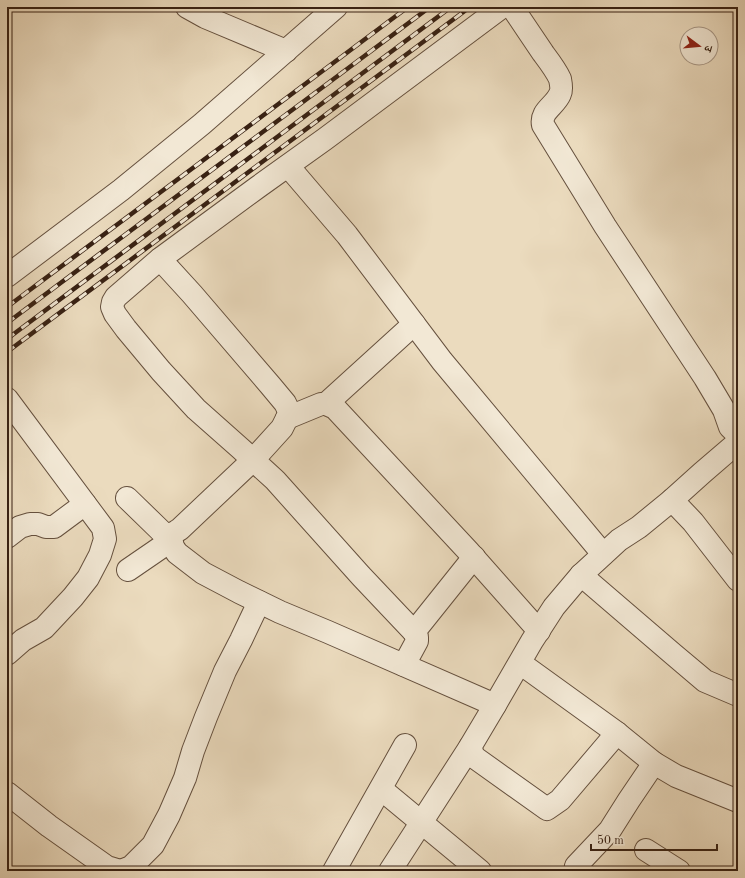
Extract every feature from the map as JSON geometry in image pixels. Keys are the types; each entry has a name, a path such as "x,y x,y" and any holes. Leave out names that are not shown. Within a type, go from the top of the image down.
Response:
{"street":[{"path":"187,7 286,51"},
{"path":"7,276 121,190 197,129 336,7"},
{"path":"404,665 417,641 417,637 414,632 275,480 196,409 161,371 126,329 115,314 112,307 116,297 160,260 502,7"},
{"path":"512,7 550,63 561,84 561,92 542,117 543,125 605,226 705,378 724,410 730,427 738,435"},
{"path":"288,166 347,235 442,361 603,554"},
{"path":"128,570 163,546 170,534 180,529 253,460 282,428 289,414 285,403 235,343 160,260"},
{"path":"326,404 414,324"},
{"path":"7,398 103,528 105,539 100,555 88,578 73,597 44,628 23,640 7,654"},
{"path":"288,418 321,404 326,404 335,408 474,557 539,631"},
{"path":"390,871 470,747 554,607 580,575 603,554 672,500 738,442"},
{"path":"127,498 162,532 170,534"},
{"path":"672,500 693,522 738,580"},
{"path":"7,537 20,527 30,524 54,527 85,504"},
{"path":"170,534 173,547 177,553 203,573 239,592 495,705"},
{"path":"414,632 474,557"},
{"path":"580,575 705,681 738,695"},
{"path":"7,792 49,826 107,867 120,871 131,867 153,845 169,815 185,778 193,750 224,671 259,602"},
{"path":"520,663 617,733 654,763 676,776 738,801"},
{"path":"470,747 474,757 547,809 560,800 617,733"},
{"path":"334,871 405,745"},
{"path":"575,871 576,866 610,830 628,800 654,763"},
{"path":"381,789 480,871"},
{"path":"646,850 679,871"}],"railway":[{"path":"7,307 408,7"},
{"path":"7,323 430,7"},
{"path":"7,339 451,7"},
{"path":"7,352 470,7"}]}
